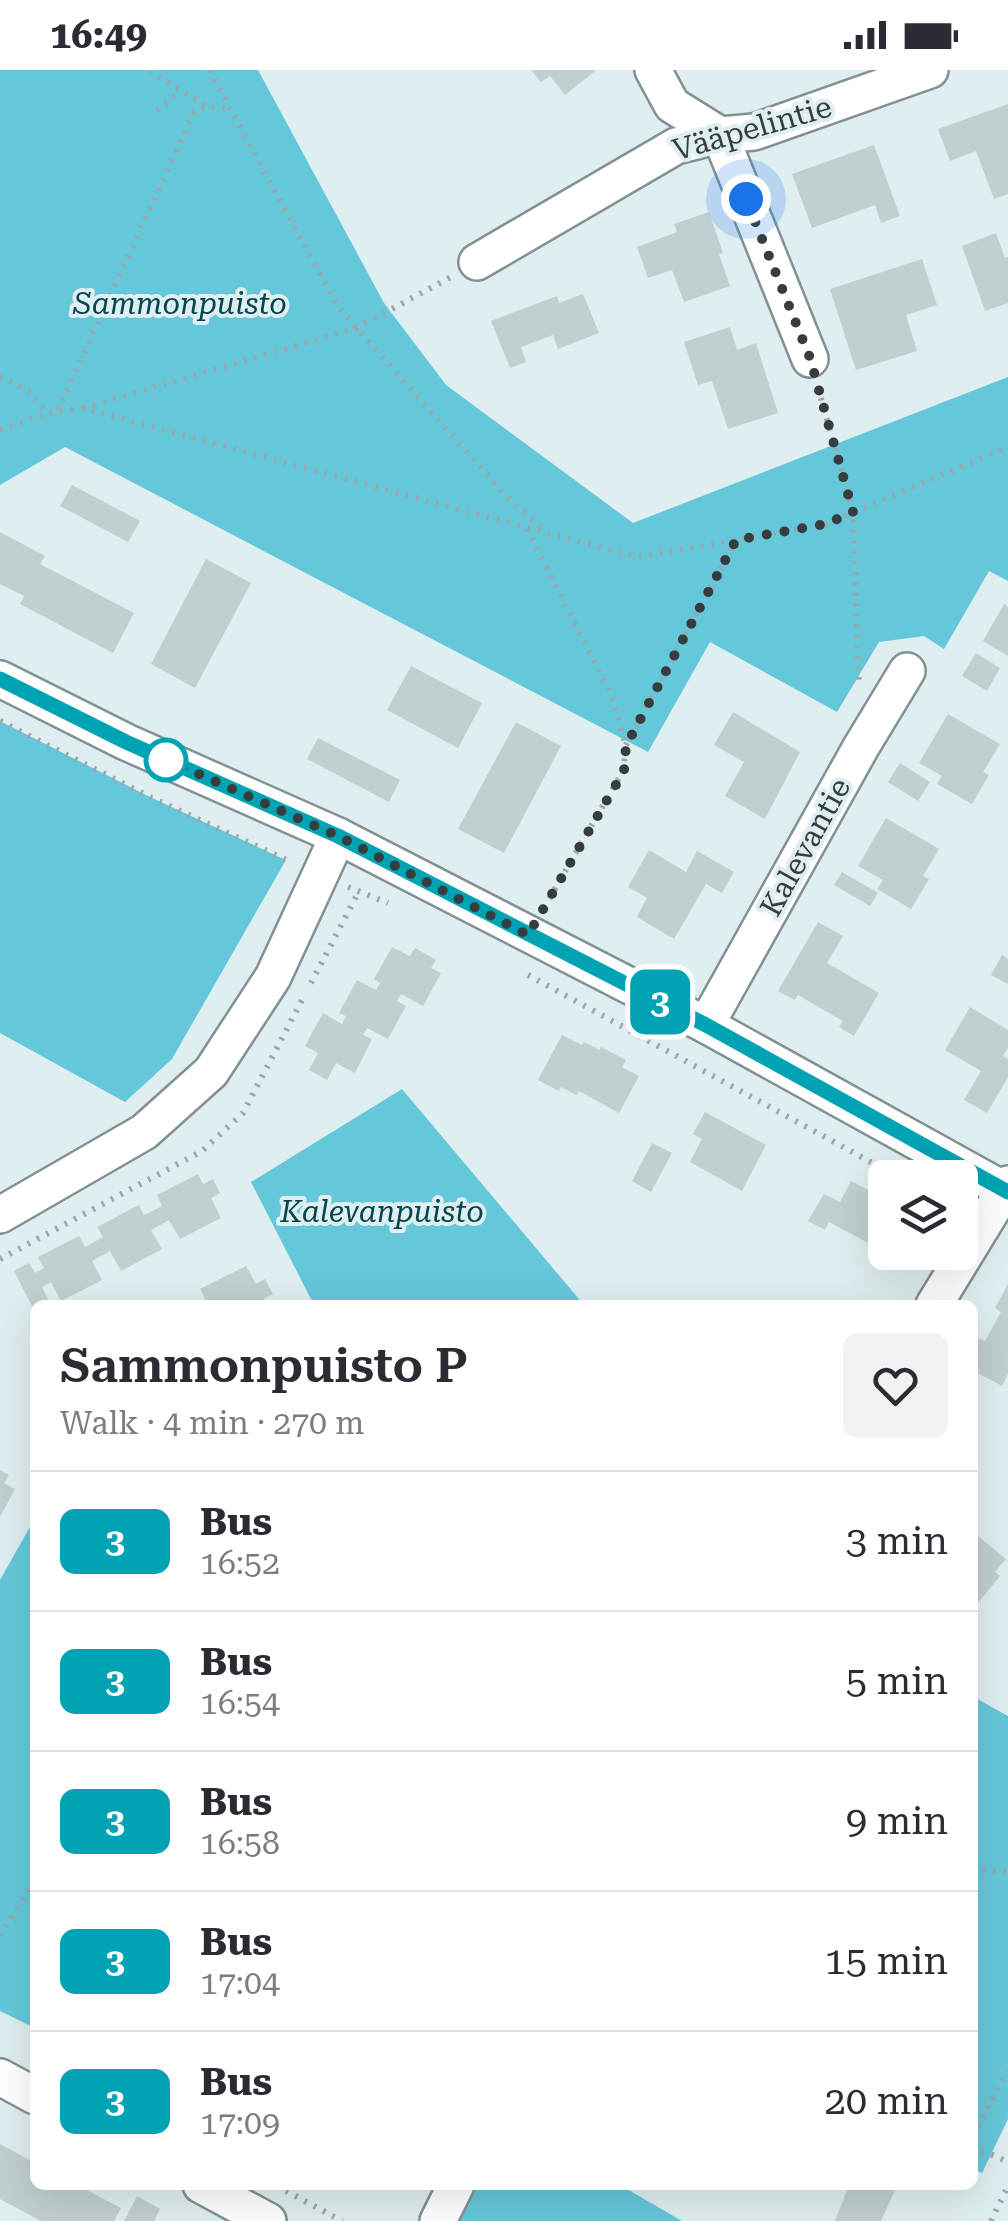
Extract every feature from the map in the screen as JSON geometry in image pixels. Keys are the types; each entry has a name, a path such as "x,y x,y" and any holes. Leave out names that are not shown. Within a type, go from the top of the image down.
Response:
{"street":[{"path":"653,70 672,105 720,136 810,358"},
{"name":"Vääpelintie","path":"477,262 676,146 754,132 930,70"},
{"name":"Kalevantie","path":"706,1025 907,671"},
{"path":"0,679 126,742 338,836 706,1025 1007,1189 937,1300"},
{"path":"0,1216 144,1132 211,1072 273,977 338,836"},
{"path":"0,2077 30,2093"},
{"path":"210,2190 268,2221"},
{"path":"438,2221 454,2190"}],"path":[{"path":"150,70 206,107"},
{"path":"209,70 330,292 357,328 505,495 549,534"},
{"path":"157,111 181,91"},
{"path":"58,411 194,112 206,107 229,108"},
{"path":"0,429 357,328 477,262"},
{"path":"810,358 853,512 859,688"},
{"path":"0,377 31,392 47,415"},
{"path":"82,408 638,557 826,524 1008,448"},
{"path":"527,528 612,698 626,746 624,771 528,935"},
{"path":"626,746 736,540"},
{"path":"0,721 150,798 400,909"},
{"path":"528,974 868,1160"},
{"path":"978,1871 1008,1871"},
{"path":"0,1936 30,1889"},
{"path":"978,2125 1008,2071"},
{"path":"978,2149 1008,2162"},
{"path":"991,2221 1008,2186"},
{"path":"284,2190 342,2221"}],"green space":[{"name":"Sammonpuisto","path":"0,70 258,70 384,303 446,385 633,523 1008,377 1008,581 989,571 944,649 924,636 879,642 837,712 710,642 648,752 65,447 0,485"},
{"path":"0,721 286,860 172,1059 125,1102 0,1033"},
{"name":"Kalevanpuisto","path":"402,1089 580,1300 311,1300 251,1182"},
{"path":"30,1527 30,2026 0,2011 0,1580"},
{"path":"978,1699 1008,1716 1008,2119 982,2173 978,2171"},
{"path":"474,2190 629,2190 682,2221 459,2221"}],"building":[{"path":"531,70 596,70 565,95 550,76 541,82"},
{"path":"1008,104 1008,194 994,199 976,151 950,161 938,129"},
{"path":"874,145 900,216 881,223 875,205 812,228 792,174"},
{"path":"709,212 730,286 684,302 672,270 648,278 637,247 677,232 674,224"},
{"path":"996,233 1005,258 1008,257 1008,303 985,311 962,246"},
{"path":"922,259 937,305 906,315 917,351 856,370 830,289"},
{"path":"583,294 599,333 558,349 553,335 521,347 526,362 510,368 491,321 557,296 559,303"},
{"path":"730,327 737,350 756,343 778,413 728,429 712,381 698,385 684,342"},
{"path":"72,485 140,521 128,542 60,506"},
{"path":"0,532 45,556 40,564 134,613 113,653 20,604 24,596 0,584"},
{"path":"206,559 251,583 195,688 151,664"},
{"path":"1004,604 1008,607 1008,656 983,641"},
{"path":"976,653 1000,668 987,691 962,676"},
{"path":"411,666 482,703 458,748 387,710"},
{"path":"733,712 800,752 765,819 725,796 744,762 714,745"},
{"path":"948,714 1000,744 983,772 989,775 972,804 937,784 942,776 919,763"},
{"path":"516,722 561,746 504,853 458,829"},
{"path":"318,738 400,780 389,802 307,759"},
{"path":"900,763 930,782 918,801 888,782"},
{"path":"886,818 939,849 923,876 929,879 911,909 877,889 883,880 858,866"},
{"path":"649,850 686,872 697,851 734,872 722,893 706,884 674,939 637,917 647,898 628,887"},
{"path":"842,872 878,893 870,906 834,885"},
{"path":"818,922 843,936 827,963 879,993 854,1036 839,1027 843,1021 798,995 795,1000 778,991"},
{"path":"392,947 410,956 415,948 436,960 431,968 441,973 423,1006 401,994 397,1001 406,1006 388,1039 367,1028 363,1035 372,1039 355,1073 336,1063 327,1080 309,1070 318,1053 305,1046 323,1013 342,1024 346,1016 339,1013 357,980 376,990 380,983 374,979"},
{"path":"1002,955 1008,959 1008,984 991,975"},
{"path":"970,1007 1008,1030 1008,1048 1003,1056 1008,1059 1008,1077 987,1113 964,1100 981,1071 945,1050"},
{"path":"562,1035 582,1045 584,1042 600,1050 601,1047 626,1060 622,1067 639,1076 619,1113 579,1091 576,1095 561,1087 559,1091 538,1080"},
{"path":"705,1112 766,1145 742,1191 690,1162 702,1139 693,1134"},
{"path":"652,1143 672,1153 651,1192 632,1181"},
{"path":"198,1174 203,1184 213,1179 220,1193 211,1198 221,1218 180,1239 169,1220 151,1230 162,1249 121,1271 110,1251 92,1261 102,1280 63,1300 51,1282 42,1287 48,1300 30,1302 14,1271 29,1263 35,1273 44,1268 38,1257 79,1236 85,1247 103,1237 97,1227 139,1205 144,1215 162,1206 157,1195"},
{"path":"851,1181 868,1190 868,1243 829,1222 825,1230 808,1221 824,1194 840,1202"},
{"path":"246,1266 256,1284 265,1279 273,1294 264,1300 206,1300 200,1289"},
{"path":"1008,1284 1008,1374 1002,1386 978,1373 978,1340 985,1341 1001,1312 995,1308"},
{"path":"0,1470 9,1475 4,1483 15,1489 0,1517"},
{"path":"978,1536 1006,1559 995,1572 1000,1576 978,1603"},
{"path":"0,2144 30,2160 30,2190 87,2190 121,2208 114,2221 41,2221 0,2199"},
{"path":"847,2190 895,2190 881,2221 835,2221"},
{"path":"137,2196 160,2209 154,2221 124,2221"}],"bus line":[{"name":"3","path":"0,679 126,742 338,836 706,1025 1008,1192"}],"route":[{"path":"166,760 158,756 338,836 528,935 624,771 626,746 736,540 826,524 853,512 810,358 746,199"}]}
